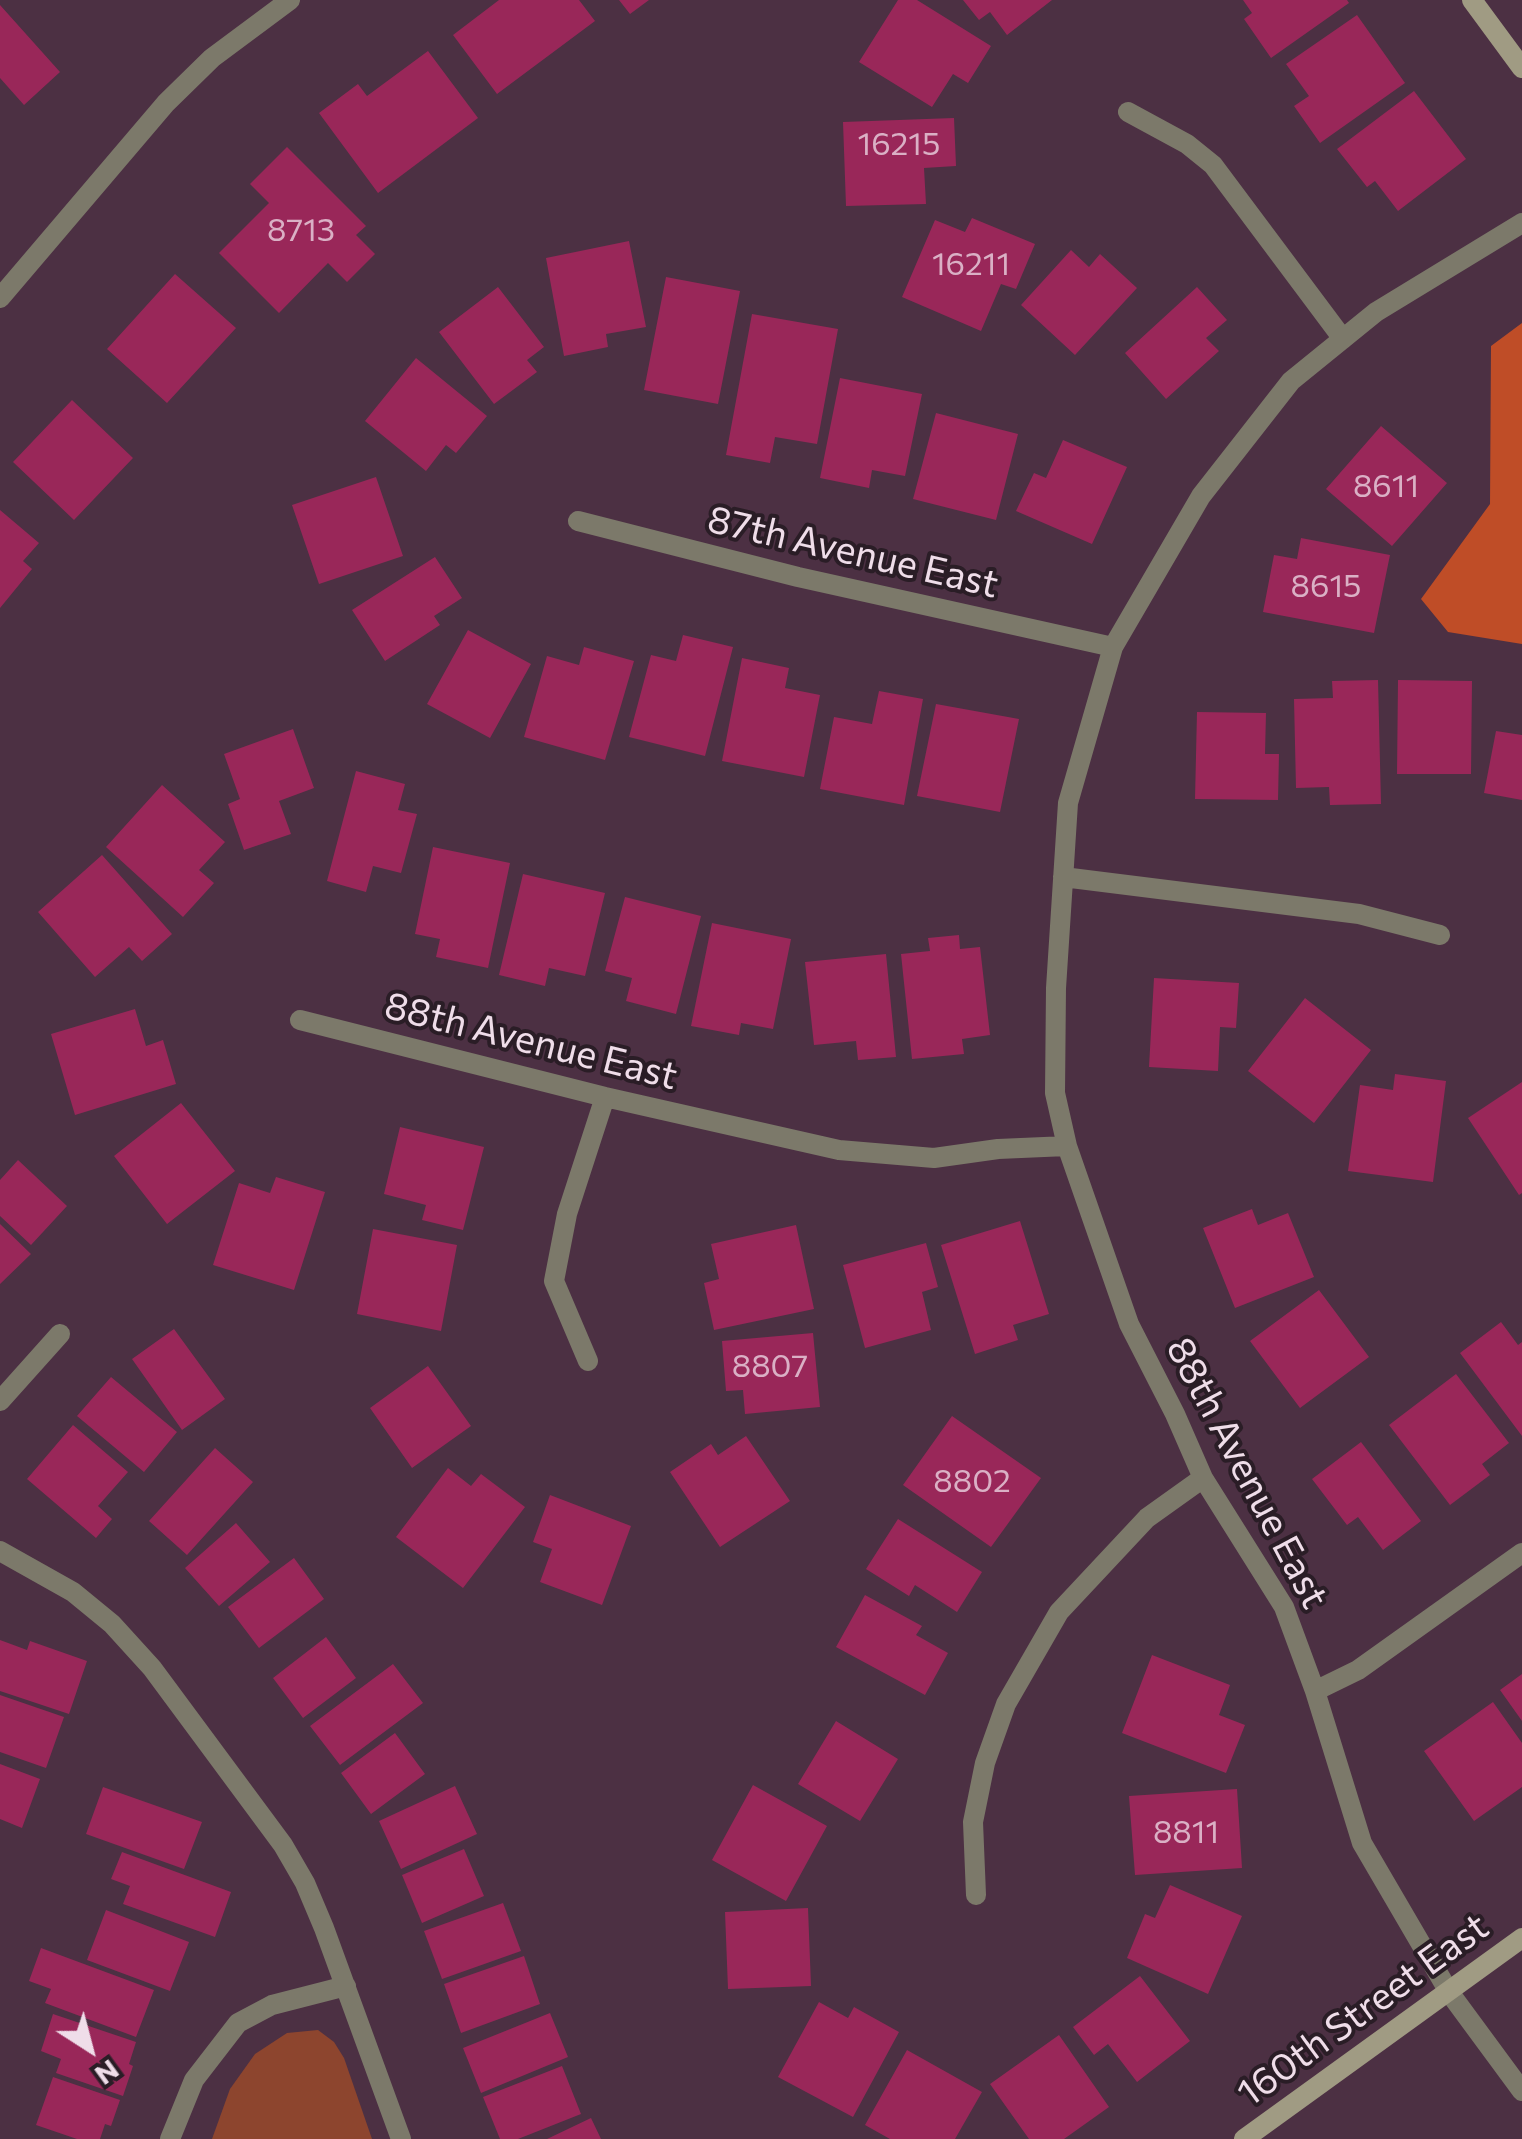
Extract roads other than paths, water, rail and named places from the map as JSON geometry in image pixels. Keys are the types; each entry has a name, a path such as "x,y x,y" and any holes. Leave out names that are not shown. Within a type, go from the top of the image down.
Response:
{"main road":[{"path":"1472,0 1522,68"},
{"name":"160th Street East","path":"1244,2139 1522,1938"}],"street":[{"path":"0,298 166,103 212,58 290,0"},
{"path":"1128,112 1187,144 1214,165 1343,339"},
{"path":"1067,1146 1055,1093 1056,988 1068,802 1113,647 1201,496 1291,381 1376,312 1522,223"},
{"name":"87th Avenue East","path":"578,521 798,577 1113,647"},
{"path":"1063,877 1359,914 1440,935"},
{"name":"88th Avenue East","path":"300,1020 606,1097 839,1150 934,1158 998,1149 1067,1146 1129,1324 1176,1414 1203,1478 1284,1607 1362,1843 1449,1992 1522,2090"},
{"path":"588,1361 554,1282 568,1214 606,1097"},
{"path":"0,1401 60,1334"},
{"path":"976,1895 972,1822 985,1763 1006,1704 1059,1612 1147,1518 1203,1478"},
{"path":"0,1551 73,1592 112,1624 152,1668 283,1845 305,1883 402,2139"},
{"path":"1315,1692 1358,1670 1522,1553"},
{"path":"170,2139 194,2080 238,2023 272,2005 346,1986"}]}
